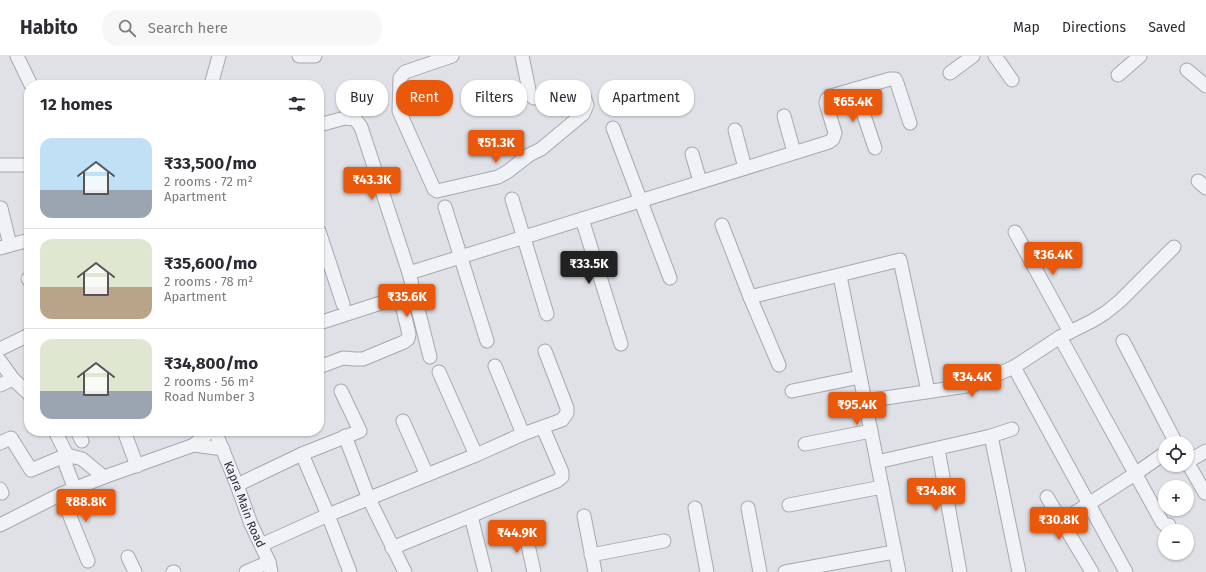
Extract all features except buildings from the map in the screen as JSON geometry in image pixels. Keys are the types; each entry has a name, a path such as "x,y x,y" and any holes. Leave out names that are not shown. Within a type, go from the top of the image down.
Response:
{"street":[{"path":"17,56 29,80"},
{"path":"212,80 219,56"},
{"path":"300,56 316,56"},
{"path":"452,56 405,72 400,78 399,111 434,189 437,191 498,177 529,155 541,149 583,114 587,105 584,96 578,89 570,88 544,97 534,98 530,96 522,56"},
{"path":"950,72 973,56"},
{"path":"995,56 1012,80"},
{"path":"1118,75 1140,56"},
{"path":"1187,70 1206,86"},
{"path":"409,273 829,142 835,133 826,103 827,99 831,96 854,89 895,79 910,123"},
{"path":"854,89 875,148"},
{"path":"784,116 794,152"},
{"path":"324,124 345,118 355,119 361,127 409,273 430,357"},
{"path":"613,128 670,278"},
{"path":"735,130 745,168"},
{"path":"692,154 700,182"},
{"path":"0,165 24,165"},
{"path":"512,199 547,314"},
{"path":"445,207 462,256 487,341"},
{"path":"1,208 5,246 24,241"},
{"path":"582,219 621,344"},
{"path":"722,225 750,297 779,365"},
{"path":"1015,232 1135,474 1164,524"},
{"path":"324,246 343,304"},
{"path":"865,401 973,385 1014,367 1065,334 1105,313 1120,301 1174,247"},
{"path":"750,297 900,260 928,391"},
{"path":"840,276 899,572"},
{"path":"324,321 393,299 398,300 402,305 409,334 408,338 404,342 363,359 343,358 324,365"},
{"path":"0,350 24,338"},
{"path":"1124,341 1172,436"},
{"path":"261,544 523,434 562,420 567,414 567,408 545,351"},
{"path":"0,361 13,379 24,389"},
{"path":"495,366 523,434"},
{"path":"1014,367 1126,572"},
{"path":"439,372 476,455"},
{"path":"792,391 860,378"},
{"path":"0,385 13,379"},
{"path":"237,485 302,454 360,431 341,391"},
{"path":"403,421 426,475"},
{"path":"392,548 557,481 562,477 562,472 543,428"},
{"path":"877,462 938,449 991,436 1012,429"},
{"path":"805,444 871,431"},
{"path":"58,436 67,455 66,466 75,489"},
{"path":"126,436 137,466"},
{"path":"0,525 61,494 194,445 209,436"},
{"name":"Kapra Main Road","path":"216,436 223,449 251,524 270,567"},
{"path":"345,436 369,499 405,572"},
{"path":"991,436 1019,572"},
{"path":"0,443 11,438 30,470 67,455 82,460 104,477"},
{"path":"194,445 223,449"},
{"path":"938,449 960,572"},
{"path":"1194,458 1206,451"},
{"path":"302,454 350,572"},
{"path":"1062,521 1158,458"},
{"path":"1193,472 1205,493"},
{"path":"789,505 882,487"},
{"path":"61,494 88,561"},
{"path":"1047,497 1092,572"},
{"path":"694,508 707,572"},
{"path":"748,508 760,572"},
{"path":"470,516 485,572"},
{"path":"584,516 595,572"},
{"path":"525,531 534,572"},
{"path":"591,555 664,541"},
{"path":"786,572 839,567 894,552"},
{"path":"128,557 135,572"},
{"path":"246,572 270,567"}]}
